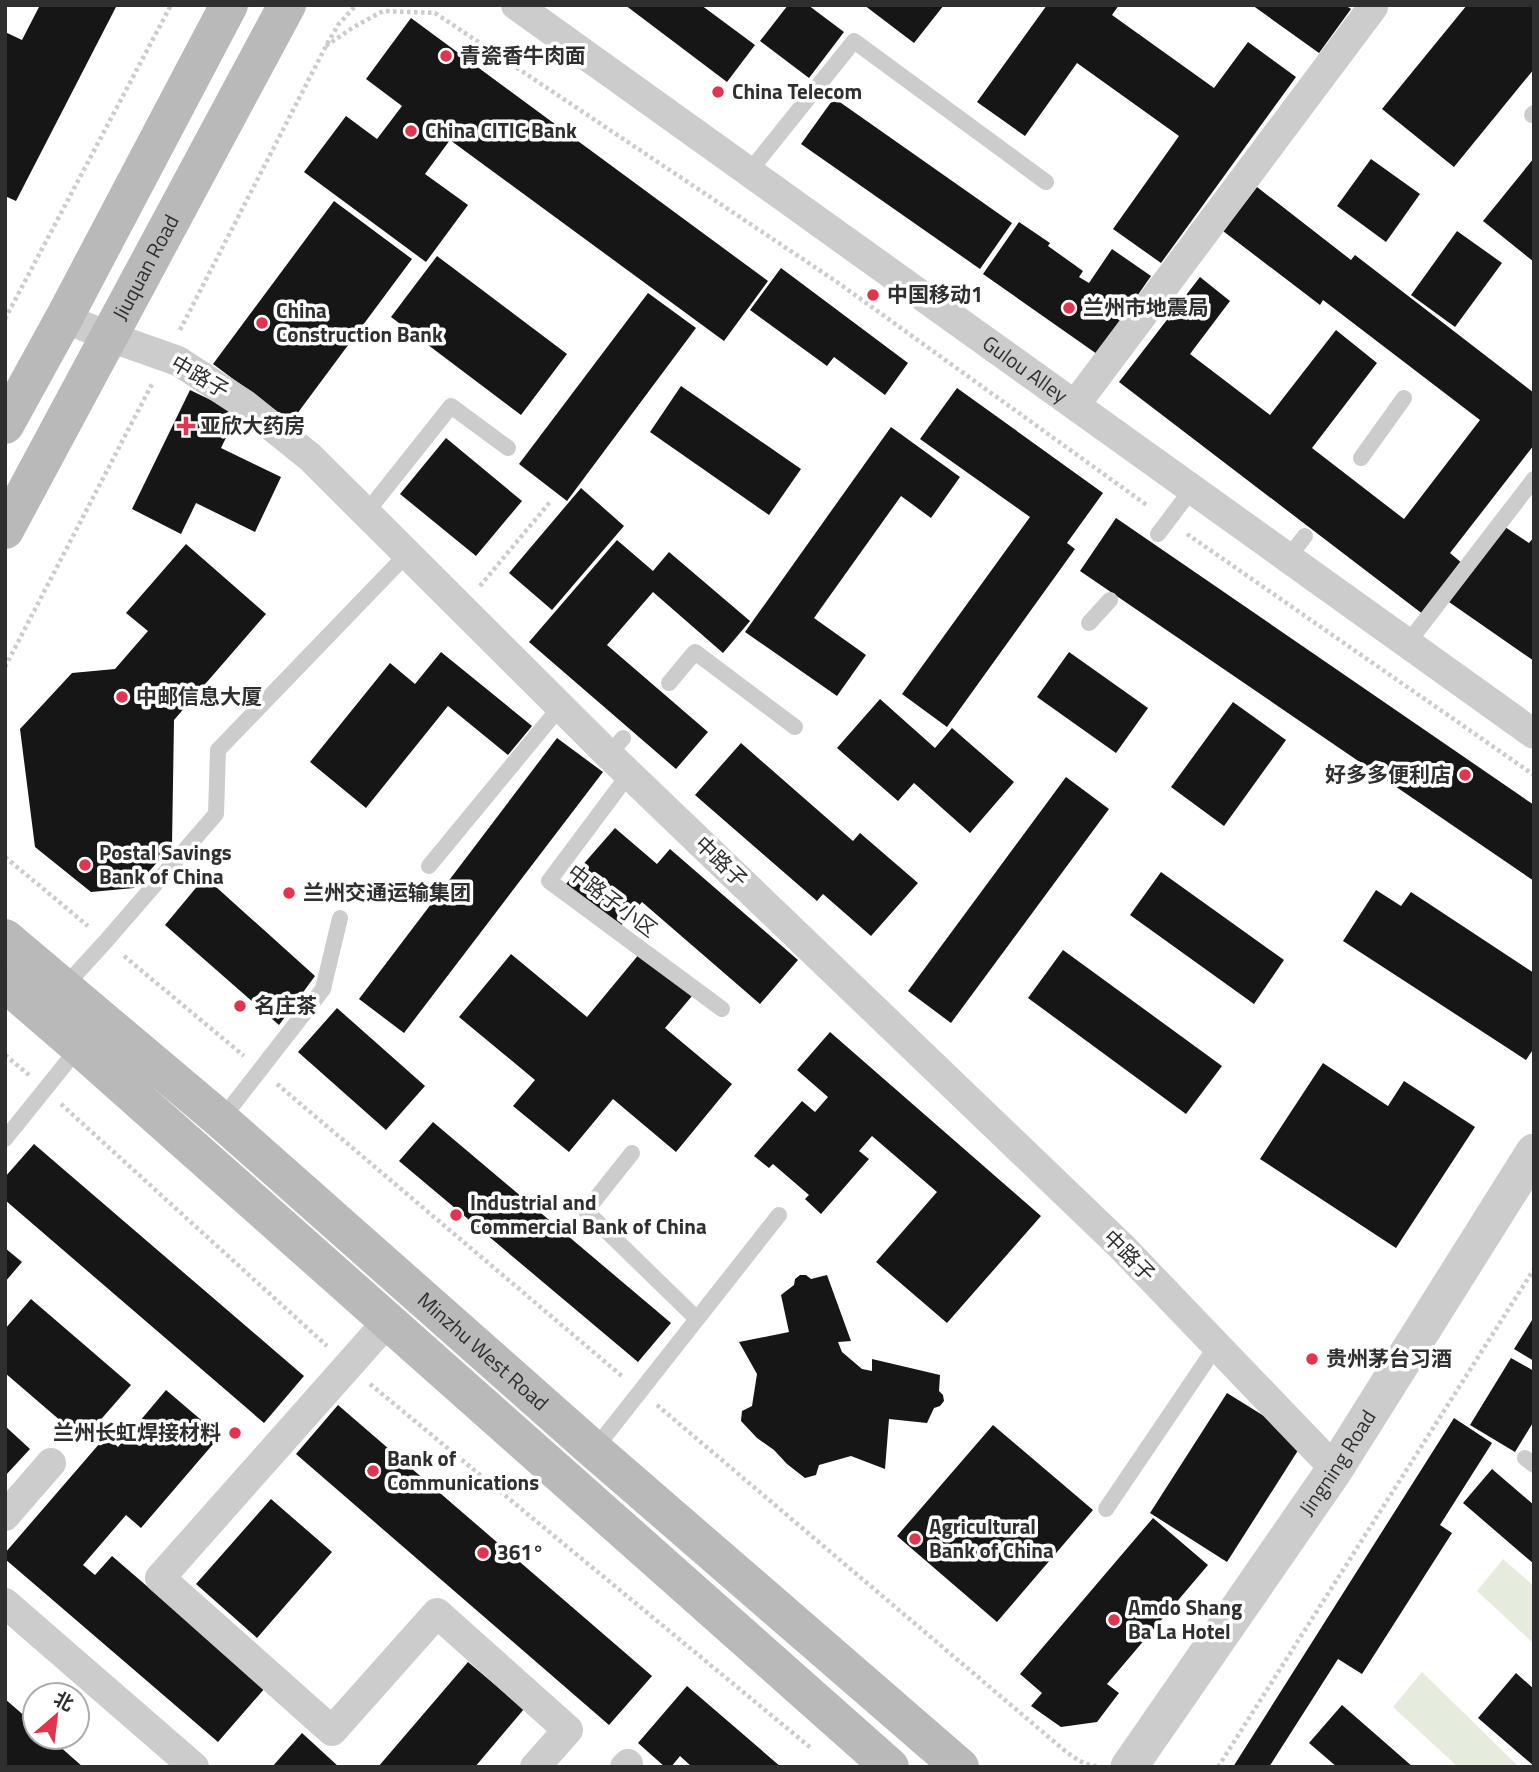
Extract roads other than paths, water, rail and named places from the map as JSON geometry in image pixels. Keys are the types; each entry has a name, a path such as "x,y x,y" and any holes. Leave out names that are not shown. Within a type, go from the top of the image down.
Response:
{"main road":[{"path":"5,425 229,5"},
{"name":"Jiuquan Road","path":"5,530 287,5"},
{"name":"Minzhu West Road","path":"5,938 221,1120 594,1450 960,1767"},
{"name":"Minzhu West Road","path":"5,983 890,1767"}],"street":[{"name":"Gulou Alley","path":"516,5 1192,489 1296,547 1407,644 1534,734"},
{"path":"1074,405 1365,18 1372,5"},
{"name":"中路子","path":"64,318 178,361 244,404 310,457 561,707 620,756 1111,1236 1335,1469"},
{"name":"Jingning Road","path":"1129,1767 1335,1469 1534,1152"},
{"path":"387,1322 160,1578 332,1731 437,1613 568,1730 535,1767"},
{"path":"5,1516 51,1463"},
{"path":"5,1603 194,1767"}],"lane":[{"path":"748,172 854,41 1046,182"},
{"path":"1360,458 1404,398"},
{"path":"366,513 451,406 508,448"},
{"path":"1407,644 1534,479"},
{"path":"1163,527 1192,489"},
{"path":"63,988 216,814 218,750 407,554"},
{"path":"1089,623 1110,600"},
{"path":"669,683 695,652 795,727"},
{"path":"429,866 561,707"},
{"name":"中路子小区","path":"620,756 549,881 722,1009"},
{"path":"221,1120 323,989 340,918"},
{"path":"5,1139 79,1046"},
{"path":"632,1153 586,1211 697,1319"},
{"path":"594,1450 779,1214"},
{"path":"1106,1509 1217,1345"}],"place":[{"name":"青瓷香牛肉面","path":"446,56"},
{"name":"China Telecom","path":"718,92"},
{"name":"China CITIC Bank","path":"411,131"},
{"name":"中国移动1","path":"873,295"},
{"name":"兰州市地震局","path":"1069,308"},
{"name":"China Construction Bank","path":"262,323"},
{"name":"亚欣大药房","path":"186,426"},
{"name":"中邮信息大厦","path":"122,697"},
{"name":"好多多便利店","path":"1465,775"},
{"name":"Postal Savings Bank of China","path":"85,865"},
{"name":"兰州交通运输集团","path":"289,893"},
{"name":"名庄茶","path":"240,1006"},
{"name":"Industrial and Commercial Bank of China","path":"456,1215"},
{"name":"贵州茅台习酒","path":"1312,1359"},
{"name":"兰州长虹焊接材料","path":"235,1433"},
{"name":"Bank of Communications","path":"373,1471"},
{"name":"Agricultural Bank of China","path":"915,1539"},
{"name":"361°","path":"483,1553"},
{"name":"Amdo Shang Ba La Hotel","path":"1114,1620"}]}
